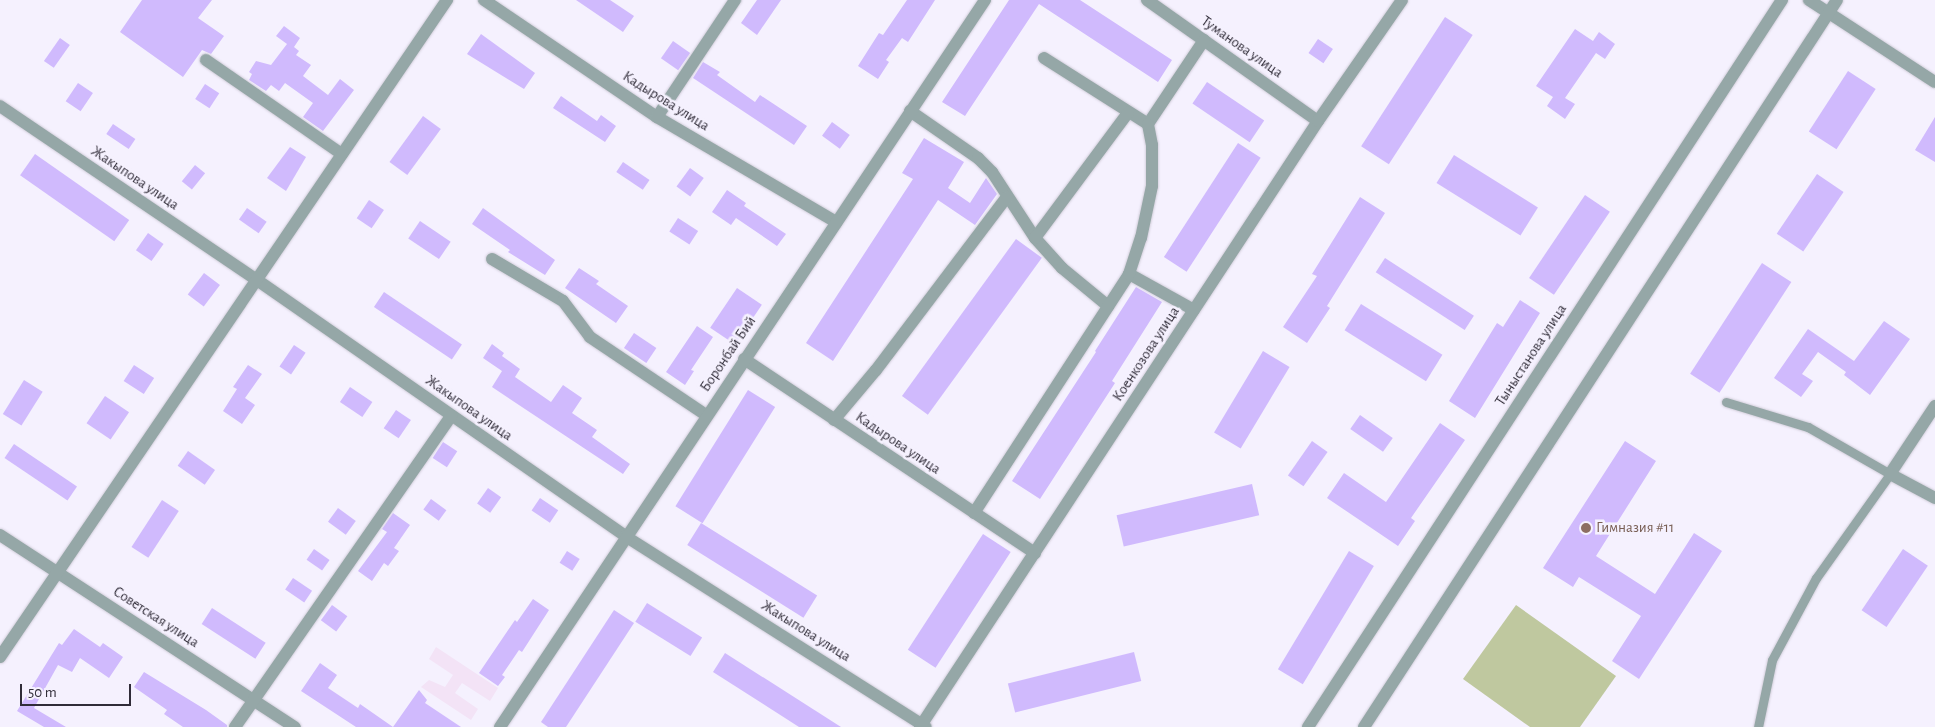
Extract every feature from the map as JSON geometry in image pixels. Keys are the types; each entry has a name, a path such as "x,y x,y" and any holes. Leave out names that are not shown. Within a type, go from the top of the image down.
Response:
{"street":[{"path":"0,657 447,0"},
{"name":"Кадырова улица","path":"484,0 657,117 836,222"},
{"path":"657,117 735,0"},
{"name":"Боронбай Бий","path":"500,727 625,536 985,0"},
{"name":"Туманова улица","path":"1146,0 1318,121"},
{"name":"Коенкозова улица","path":"923,726 1318,121 1402,0"},
{"name":"Тыныстанова улица","path":"1308,727 1782,0"},
{"path":"1809,0 1935,82"},
{"path":"1364,727 1837,0"},
{"path":"974,513 1129,274 1141,238 1152,186 1152,145 1148,124 1204,40"},
{"path":"1044,58 1148,124"},
{"path":"206,60 342,154"},
{"name":"Жакыпова улица","path":"0,106 257,280 625,536 923,726"},
{"path":"910,111 978,158 992,172 1035,238 1062,268 1108,306"},
{"path":"1035,238 1128,113"},
{"path":"834,420 876,370 1007,196"},
{"path":"492,258 563,300 590,337 706,415"},
{"path":"1129,274 1194,310"},
{"name":"Кадырова улица","path":"744,359 1035,553"},
{"path":"1935,406 1890,474 1935,498"},
{"path":"234,727 451,416"},
{"name":"Советская улица","path":"0,535 295,727"}],"lane":[{"path":"1726,402 1808,427 1890,474 1816,578 1772,660 1758,727"}],"shaded area":[{"path":"436,647 498,688 490,701 462,683 455,693 478,709 471,720 421,687 429,680 445,687 453,675 429,659"}],"green space":[{"path":"1516,605 1616,676 1580,727 1530,727 1463,679"}],"building":[{"path":"142,0 212,0 198,18 224,36 211,54 202,50 183,77 120,32"},
{"path":"576,0 610,0 634,16 623,32"},
{"path":"757,0 781,0 757,35 741,23"},
{"path":"907,0 935,0 908,42 902,38 886,60 889,62 878,79 858,66 879,33 883,35"},
{"path":"1009,0 1080,0 1172,60 1158,82 1039,4 965,116 942,102"},
{"path":"1445,17 1473,35 1389,164 1361,146"},
{"path":"284,26 300,38 294,47 299,51 296,55 311,65 303,76 328,95 340,79 354,90 323,131 303,117 313,103 285,83 279,91 271,85 266,91 249,80 252,74 249,72 256,61 271,65 287,44 276,36"},
{"path":"1575,29 1593,41 1599,32 1615,44 1605,59 1596,53 1565,98 1575,104 1565,119 1547,106 1553,97 1536,86"},
{"path":"481,34 535,73 524,89 467,54"},
{"path":"60,38 70,45 54,68 44,61"},
{"path":"1318,39 1333,49 1323,63 1308,53"},
{"path":"673,41 690,53 678,70 661,58"},
{"path":"703,62 720,72 717,75 755,102 760,95 807,126 794,145 693,78"},
{"path":"1848,71 1876,89 1836,149 1809,131"},
{"path":"1207,82 1264,121 1250,142 1192,104"},
{"path":"78,83 93,93 81,111 66,101"},
{"path":"205,84 219,93 209,108 195,99"},
{"path":"561,96 597,121 601,115 616,126 605,142 553,108"},
{"path":"423,116 441,129 407,175 389,162"},
{"path":"1935,117 1935,162 1915,150"},
{"path":"832,122 850,135 840,149 822,136"},
{"path":"113,124 135,139 129,149 106,134"},
{"path":"924,138 964,162 948,188 970,203 986,178 997,194 975,225 938,200 833,361 806,343 913,179 902,173"},
{"path":"1238,143 1261,158 1187,272 1164,257"},
{"path":"290,147 306,157 286,191 267,178"},
{"path":"35,154 129,220 114,241 20,175"},
{"path":"1454,155 1538,207 1520,235 1437,183"},
{"path":"623,162 650,180 643,190 616,172"},
{"path":"195,165 205,173 192,190 182,181"},
{"path":"690,168 704,178 690,197 676,187"},
{"path":"1817,174 1844,192 1803,252 1777,234"},
{"path":"727,190 746,203 744,206 786,234 777,246 736,218 731,225 712,212"},
{"path":"1585,195 1610,212 1554,295 1529,278"},
{"path":"1360,197 1385,213 1327,306 1330,308 1307,343 1283,327 1317,276 1312,274"},
{"path":"369,200 384,210 372,228 357,218"},
{"path":"247,208 267,222 259,233 239,219"},
{"path":"483,208 555,260 545,275 508,252 510,250 472,224"},
{"path":"678,218 698,231 689,244 669,231"},
{"path":"420,221 451,242 439,259 408,238"},
{"path":"148,233 164,244 152,261 136,250"},
{"path":"1016,239 1042,258 928,415 902,396"},
{"path":"1385,258 1474,316 1465,330 1376,272"},
{"path":"1762,263 1791,282 1719,393 1690,374"},
{"path":"579,268 599,281 596,284 628,306 616,323 565,288"},
{"path":"204,273 220,285 204,307 188,295"},
{"path":"1136,287 1162,302 1112,381 1115,383 1040,499 1012,481"},
{"path":"737,288 762,305 735,345 710,328"},
{"path":"384,292 462,345 452,359 374,307"},
{"path":"1520,300 1540,313 1475,418 1449,401 1497,323 1503,327"},
{"path":"1361,304 1442,355 1426,381 1345,330"},
{"path":"1884,321 1910,339 1870,395 1844,375 1846,372 1818,352 1802,374 1813,381 1801,397 1774,378 1808,329 1854,361"},
{"path":"697,326 713,337 691,370 694,371 685,385 666,372"},
{"path":"634,333 656,348 646,363 624,348"},
{"path":"492,344 504,353 502,356 520,369 515,377 551,402 563,385 582,398 572,413 597,430 592,437 630,464 623,474 492,387 502,371 483,358"},
{"path":"294,345 306,353 291,374 279,367"},
{"path":"1263,351 1290,367 1241,448 1214,432"},
{"path":"134,365 154,378 144,394 124,381"},
{"path":"248,365 262,374 245,398 255,405 242,424 223,411 237,389 233,387"},
{"path":"24,380 43,392 21,426 3,414"},
{"path":"350,387 372,402 362,417 340,402"},
{"path":"748,390 775,407 703,523 675,506"},
{"path":"105,396 129,412 111,440 87,423"},
{"path":"396,410 411,420 399,438 384,428"},
{"path":"1360,415 1393,438 1383,452 1350,429"},
{"path":"1440,423 1465,440 1411,518 1415,521 1398,546 1327,498 1344,473 1386,502"},
{"path":"1312,441 1328,452 1303,486 1288,475"},
{"path":"1625,441 1656,461 1596,556 1655,594 1694,533 1722,551 1639,679 1612,661 1641,616 1579,577 1573,587 1543,568"},
{"path":"443,442 457,451 447,467 433,458"},
{"path":"14,444 77,486 68,501 4,458"},
{"path":"188,451 215,470 205,485 178,466"},
{"path":"1252,484 1259,515 1124,546 1117,515"},
{"path":"488,488 501,497 490,513 477,504"},
{"path":"540,498 558,510 550,523 532,510"},
{"path":"431,499 446,510 439,521 423,510"},
{"path":"162,500 179,511 148,558 132,547"},
{"path":"338,508 356,521 346,535 328,522"},
{"path":"393,513 410,525 394,548 399,551 388,566 384,563 372,581 358,571 387,532 382,529"},
{"path":"701,523 817,596 803,618 687,545"},
{"path":"983,534 1011,552 936,668 908,650"},
{"path":"314,549 330,560 322,571 307,560"},
{"path":"1903,549 1928,566 1886,627 1862,610"},
{"path":"567,551 580,559 572,571 560,563"},
{"path":"1349,551 1374,566 1303,684 1278,669"},
{"path":"293,578 312,591 304,602 285,590"},
{"path":"533,599 549,610 522,652 519,650 502,675 505,677 498,686 479,673 515,620 517,622"},
{"path":"647,603 702,637 690,656 635,622"},
{"path":"332,605 347,616 336,632 321,620"},
{"path":"212,608 266,643 255,659 202,624"},
{"path":"614,610 634,623 566,727 548,727 541,722"},
{"path":"74,629 100,647 103,643 123,657 109,678 80,658 72,672 58,665 34,708 66,727 44,727 17,711 59,643 62,645"},
{"path":"1134,652 1141,681 1015,713 1008,683"},
{"path":"725,653 841,727 799,727 713,672"},
{"path":"320,663 337,675 328,688 358,708 360,704 393,727 356,727 301,691"},
{"path":"144,672 206,710 227,725 227,727 183,727 164,714 167,710 134,687"},
{"path":"419,690 427,700 425,703 461,727 393,727"}],"place":[{"name":"Гимназия #11","path":"1586,528"}]}
